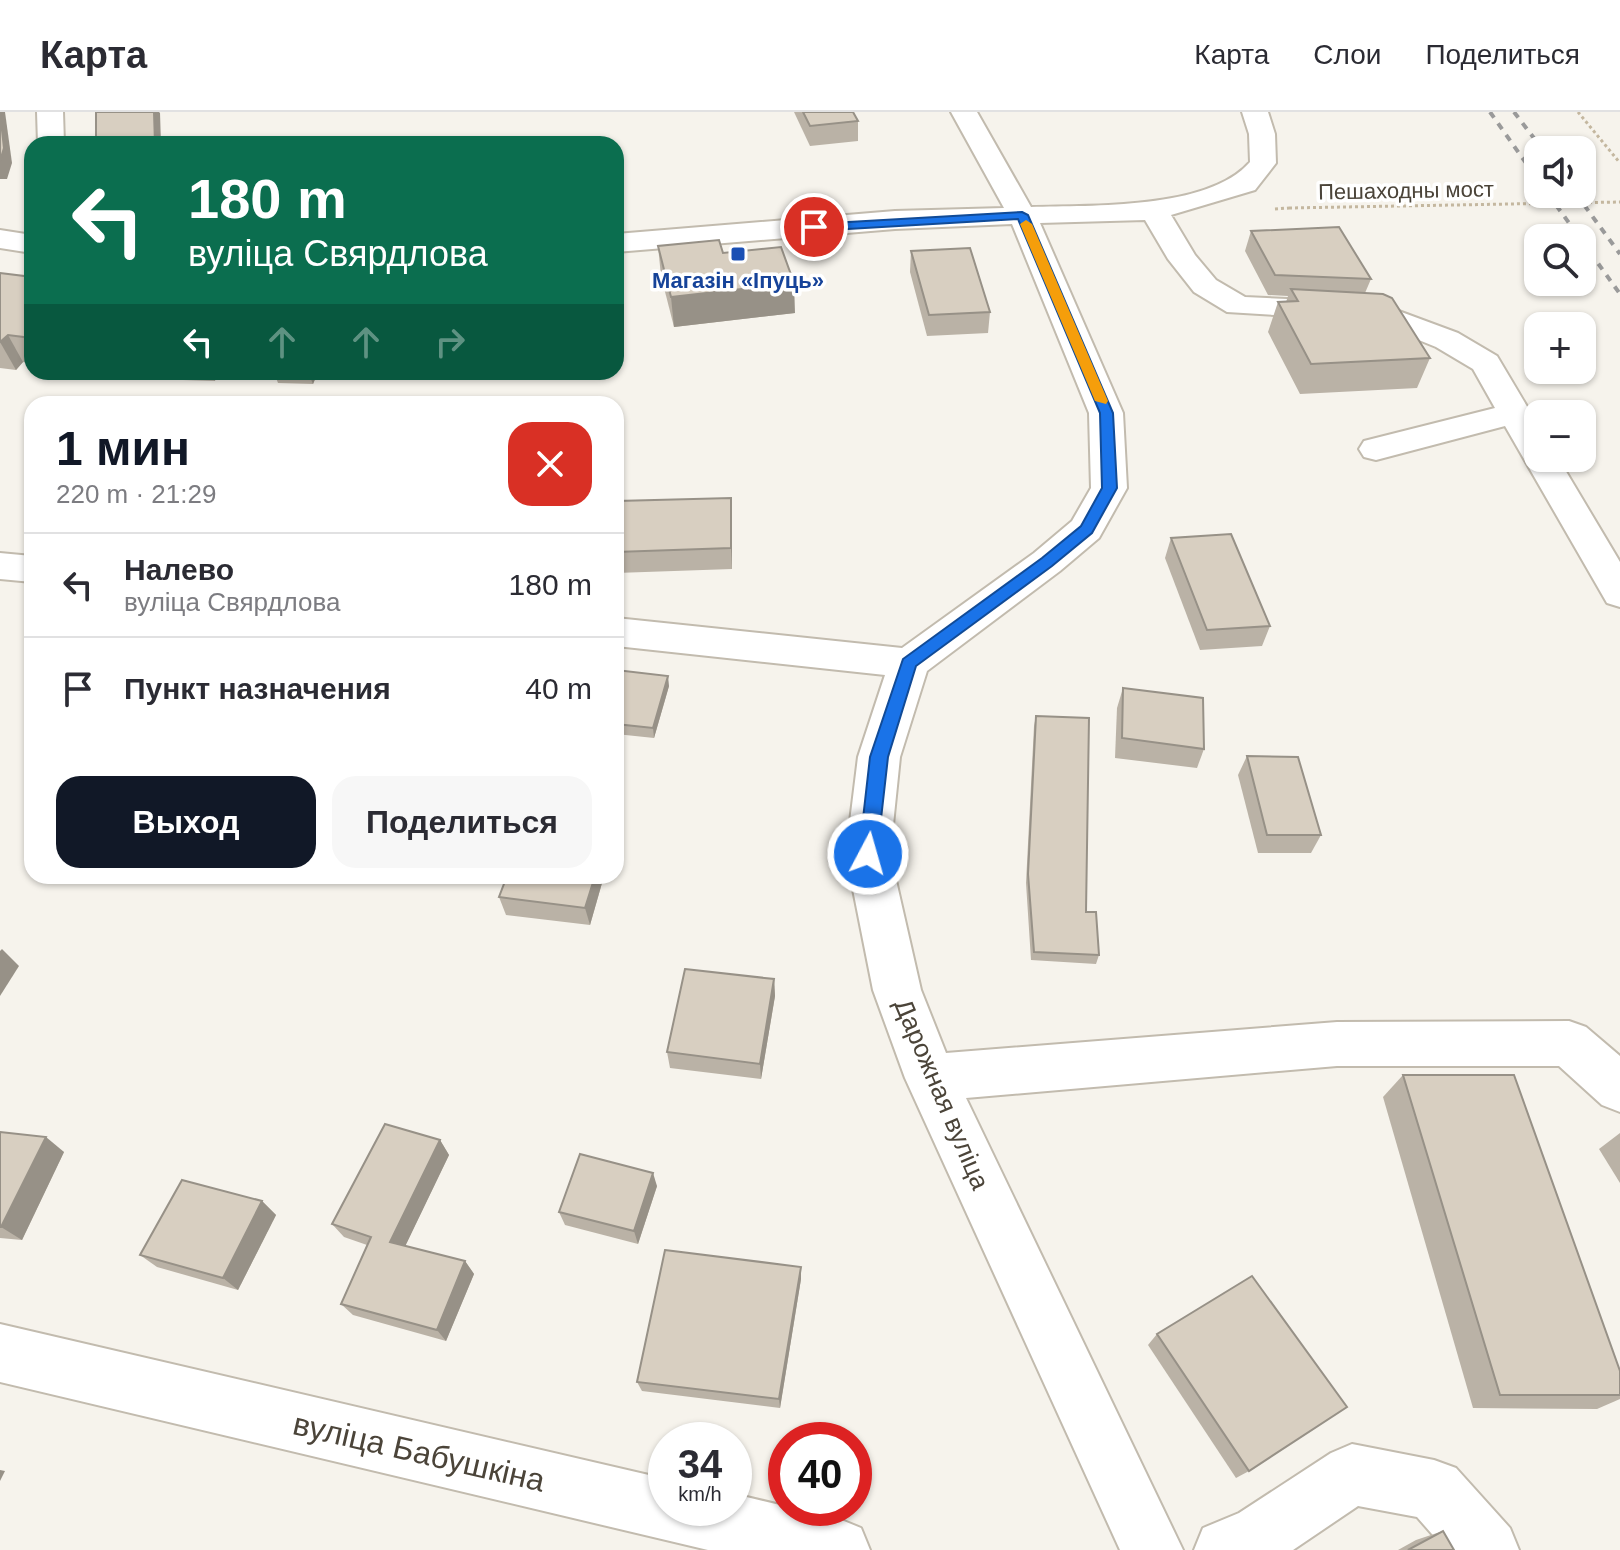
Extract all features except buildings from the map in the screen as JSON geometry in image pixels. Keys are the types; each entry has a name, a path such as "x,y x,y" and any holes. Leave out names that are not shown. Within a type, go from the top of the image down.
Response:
{"street":[{"path":"50,112 51,136"},
{"path":"624,633 909,663 1047,562 1086,529 1109,488 1106,413 1022,215 964,112"},
{"path":"624,242 895,220 1154,211 1245,184 1263,163 1262,134 1255,112"},
{"path":"1154,211 1183,259 1205,286 1238,306 1377,312 1447,340 1486,363 1524,430"},
{"path":"0,239 24,243"},
{"path":"1376,449 1514,413"},
{"path":"1548,472 1620,594"},
{"path":"0,566 24,568"},
{"name":"Дарожная вуліца","path":"909,663 879,757 868,854 897,990 930,1078 1152,1550"},
{"path":"930,1078 1337,1044 1569,1043 1620,1088"},
{"name":"вуліца Бабушкіна","path":"0,1353 839,1550"},
{"path":"1225,1550 1261,1535 1352,1474 1434,1490 1488,1550"}],"path":[{"path":"1578,112 1620,163"},
{"name":"Пешаходны мост","path":"1289,208 1620,202"}],"railway":[{"path":"1490,112 1524,160"},
{"path":"1514,112 1532,136"},
{"path":"1558,208 1570,224"},
{"path":"1586,208 1620,254"},
{"path":"1596,261 1620,294"}],"slow traffic":[{"path":"1026,224 1101,401"}],"place":[{"name":"Магазін «Іпуць»","path":"738,254"}],"route":[{"path":"814,227 1022,215 1106,413 1109,488 1086,529 1047,562 909,663 879,757 868,854"}]}
